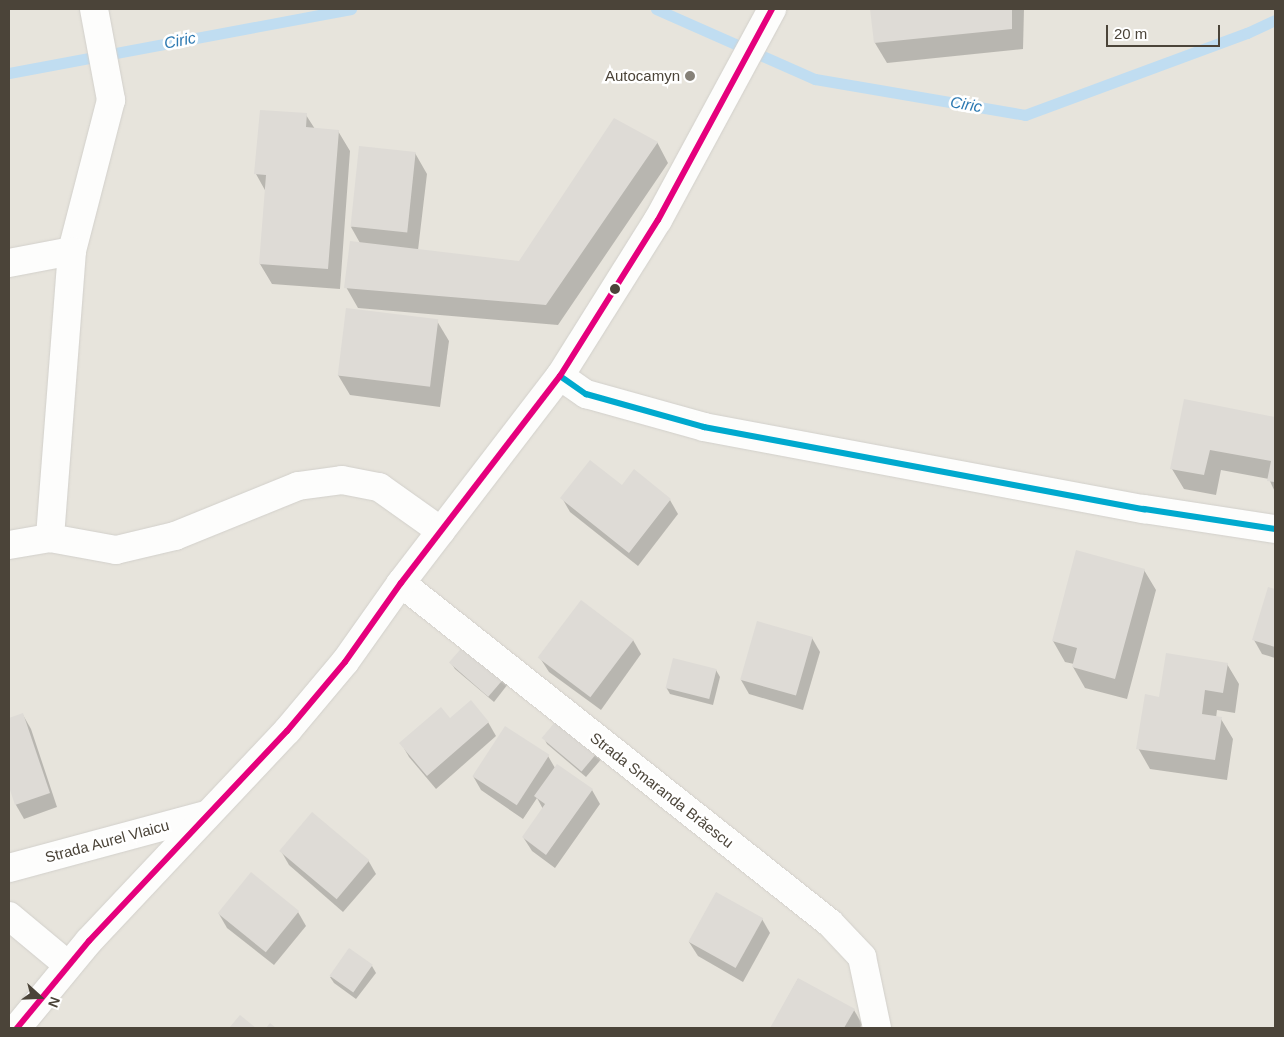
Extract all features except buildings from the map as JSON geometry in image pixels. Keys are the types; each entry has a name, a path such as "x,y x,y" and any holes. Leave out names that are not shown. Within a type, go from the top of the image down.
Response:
{"street":[{"path":"17,1028 68,965 287,730 345,662 401,583 560,376 658,220 770,12"},
{"path":"50,538 72,251 111,100 96,21"},
{"path":"9,263 72,251"},
{"path":"560,376 586,394 704,427 1134,507 1275,529"},
{"path":"9,544 50,538 116,550 175,536 298,486 342,480 379,487 441,531"},
{"name":"Strada Smaranda Brăescu","path":"401,583 830,923 862,957 877,1028"},
{"name":"Strada Aurel Vlaicu","path":"9,868 206,816"},
{"path":"9,916 68,965"}],"shaded area":[{"path":"9,9 1275,9 1275,1028 9,1028"}],"waterway":[{"name":"Ciric","path":"9,73 351,9"},
{"name":"Ciric","path":"656,9 815,79 1025,115 1247,33 1275,20"}],"transit line":[{"path":"17,1028 89,941 287,731 345,662 401,583 560,376 658,220 772,9"},
{"path":"560,376 586,394 704,427 1144,509 1275,529"}],"place":[{"name":"Autocamyn","path":"690,76"}]}
